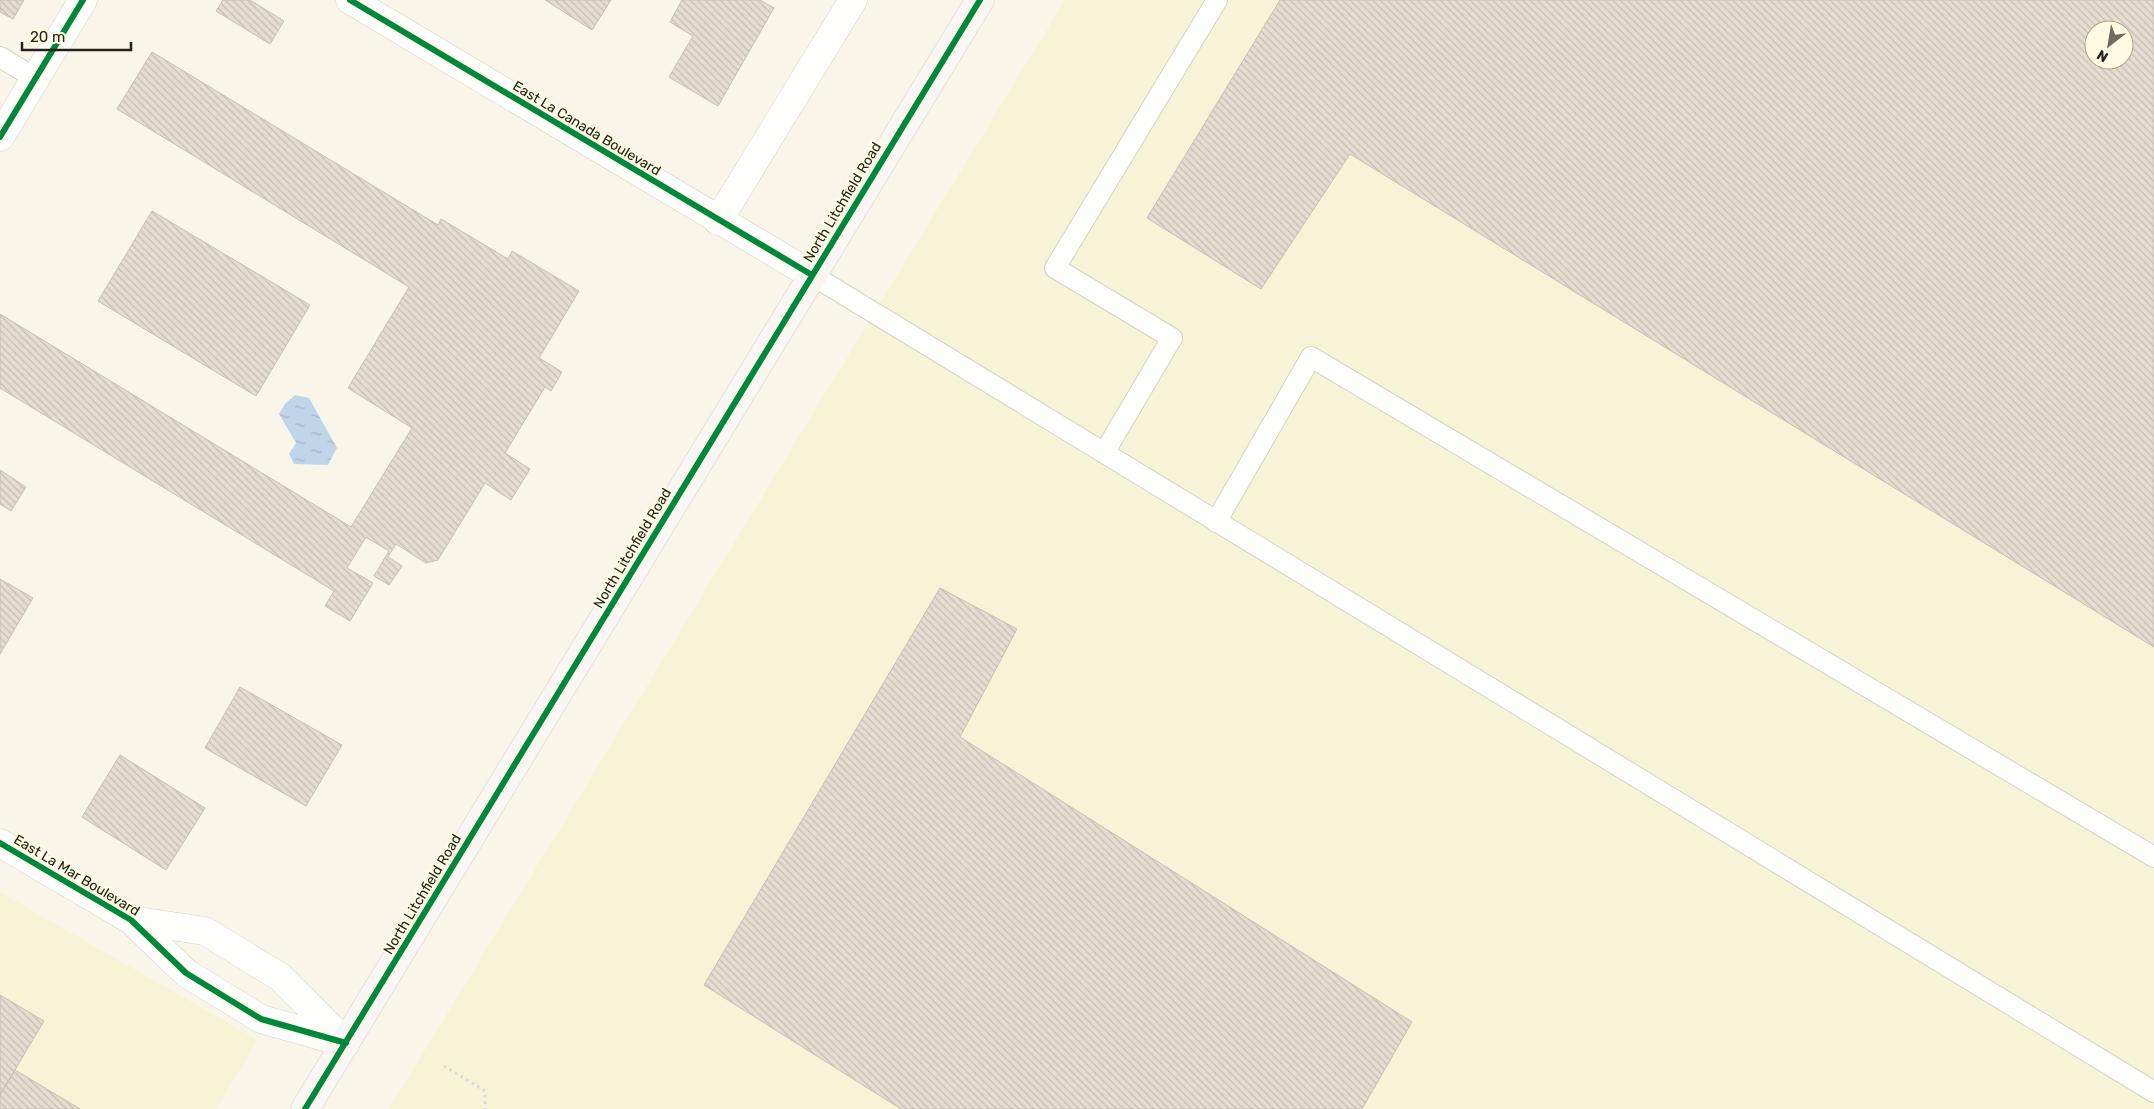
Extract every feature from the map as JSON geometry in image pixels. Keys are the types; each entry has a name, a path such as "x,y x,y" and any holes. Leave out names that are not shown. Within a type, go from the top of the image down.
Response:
{"main road":[{"name":"North Litchfield Road","path":"305,1109 980,0"}],"street":[{"path":"0,137 83,0"},
{"name":"East La Canada Boulevard","path":"350,0 718,222 812,276"},
{"path":"718,222 853,0"},
{"name":"East La Mar Boulevard","path":"0,843 131,920 186,973 260,1019 346,1043"},
{"name":"East La Mar Boulevard","path":"131,920 205,931 280,977 346,1043"}],"lane":[{"path":"1104,453 1172,338 1055,268 1217,0"},
{"path":"0,57 35,78"},
{"path":"812,276 2154,1092"},
{"path":"1216,522 1311,357 2154,857"}],"path":[{"path":"444,1066 485,1091 485,1109"}],"shaded area":[{"path":"1065,0 2154,0 2154,1109 389,1109"},
{"path":"0,892 258,1040 216,1109 0,1109"}],"water":[{"path":"295,395 309,398 337,448 328,465 294,464 289,454 296,443 279,414 285,404"}],"building":[{"path":"0,0 24,0 13,19 0,12"},
{"path":"223,0 250,0 284,21 270,44 216,11"},
{"path":"545,0 611,0 592,30"},
{"path":"682,0 760,0 774,8 718,106 669,77 693,36 670,22"},
{"path":"1280,0 2154,0 2154,647 1350,154 1261,289 1147,218"},
{"path":"152,52 438,225 441,219 508,259 512,251 579,291 539,358 562,372 551,391 545,387 505,453 530,469 511,500 485,483 438,560 426,563 396,544 388,557 402,566 389,585 374,576 389,551 366,537 347,568 373,583 350,621 325,606 334,591 0,388 0,314 351,527 412,428 348,388 409,287 117,109"},
{"path":"152,211 310,305 256,396 98,301"},
{"path":"0,470 26,487 11,511 0,504"},
{"path":"0,579 33,598 0,654"},
{"path":"940,588 1017,629 960,737 1412,1022 1362,1109 901,1109 704,985"},
{"path":"240,687 342,745 306,806 205,748"},
{"path":"120,755 205,808 166,870 82,817"},
{"path":"0,995 44,1021 0,1095"},
{"path":"15,1070 80,1109 0,1109 0,1095"}],"cycle path":[{"path":"0,137 83,0"},
{"path":"350,0 812,275"},
{"path":"305,1109 980,0"},
{"path":"0,843 131,920 186,973 261,1019 346,1043"}]}
